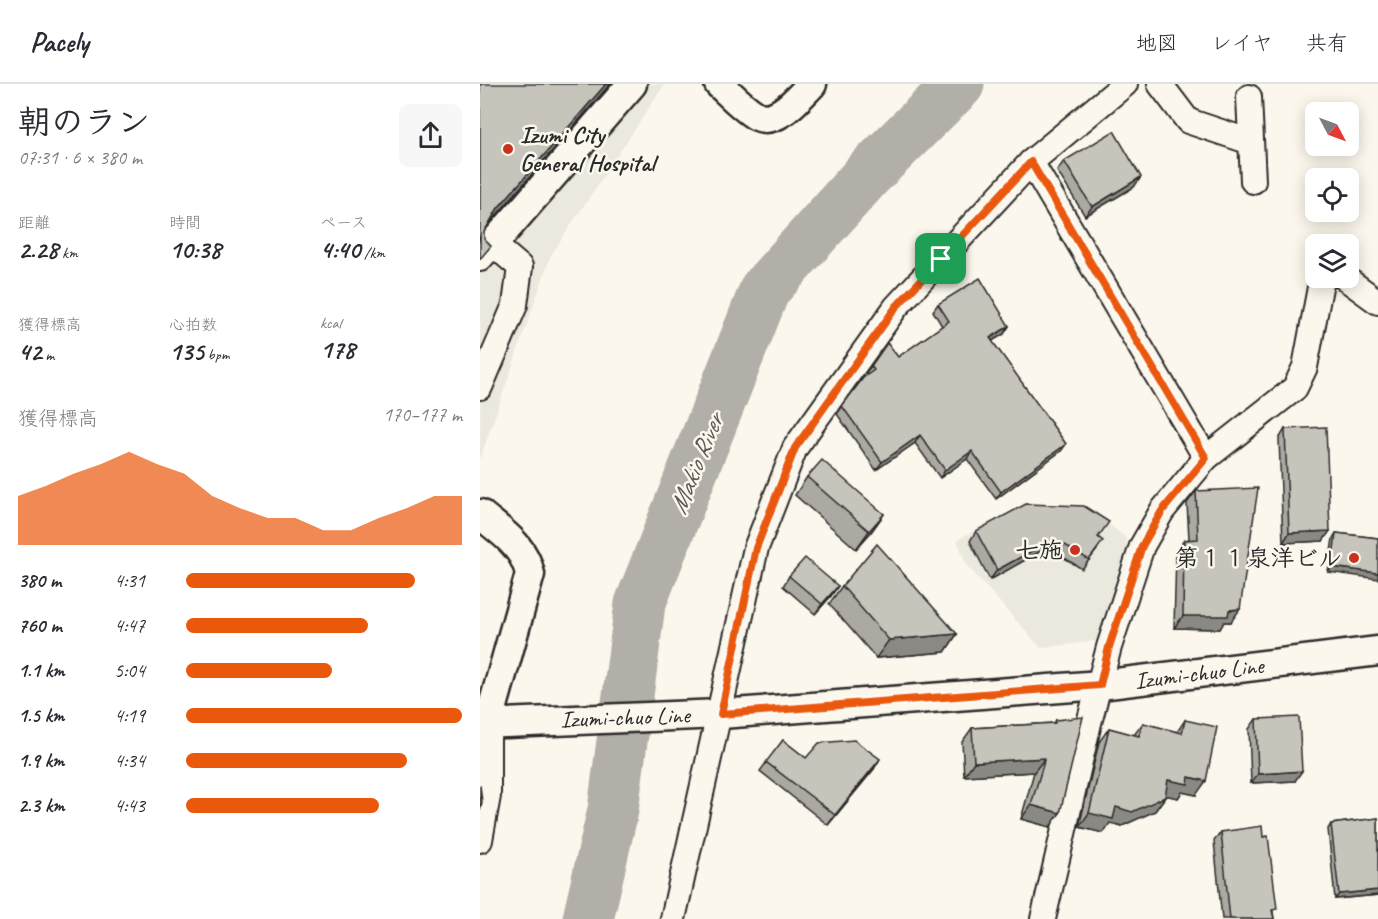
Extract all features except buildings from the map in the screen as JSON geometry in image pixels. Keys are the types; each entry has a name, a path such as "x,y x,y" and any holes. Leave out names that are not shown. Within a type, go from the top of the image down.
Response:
{"street":[{"path":"480,387 515,305 520,267 487,252 632,84"},
{"path":"719,84 756,116 769,118 785,111 812,84"},
{"path":"673,919 717,714 756,548 795,448 896,307 1031,162 1125,84"},
{"path":"1160,84 1188,122 1251,142"},
{"path":"1249,98 1253,181"},
{"path":"1031,162 1206,458"},
{"path":"1043,919 1109,647 1142,546 1162,511 1206,458 1295,387 1305,367 1320,288"},
{"path":"1359,288 1378,302"},
{"path":"480,514 520,548 527,561 530,574 493,723 488,796 480,840"},
{"name":"Izumi-chuo Line","path":"493,723 717,714 1100,685 1378,651"}],"shaded area":[{"path":"480,84 665,84 551,255 480,459"},
{"path":"1029,509 1095,514 1125,537 1131,555 1103,640 1041,648 967,566 957,540 1007,514"}],"waterway":[{"name":"Makio River","path":"588,919 613,810 640,604 765,289 869,173 959,84"}],"place":[{"name":"Izumi City General Hospital","path":"508,149"},
{"name":"七施","path":"1075,550"},
{"name":"第１１泉洋ビル","path":"1354,558"}],"route":[{"path":"1031,162 1206,458 1162,511 1142,546 1109,647 1100,685 721,714 756,548 795,448 896,307 941,259 1031,162"}]}
